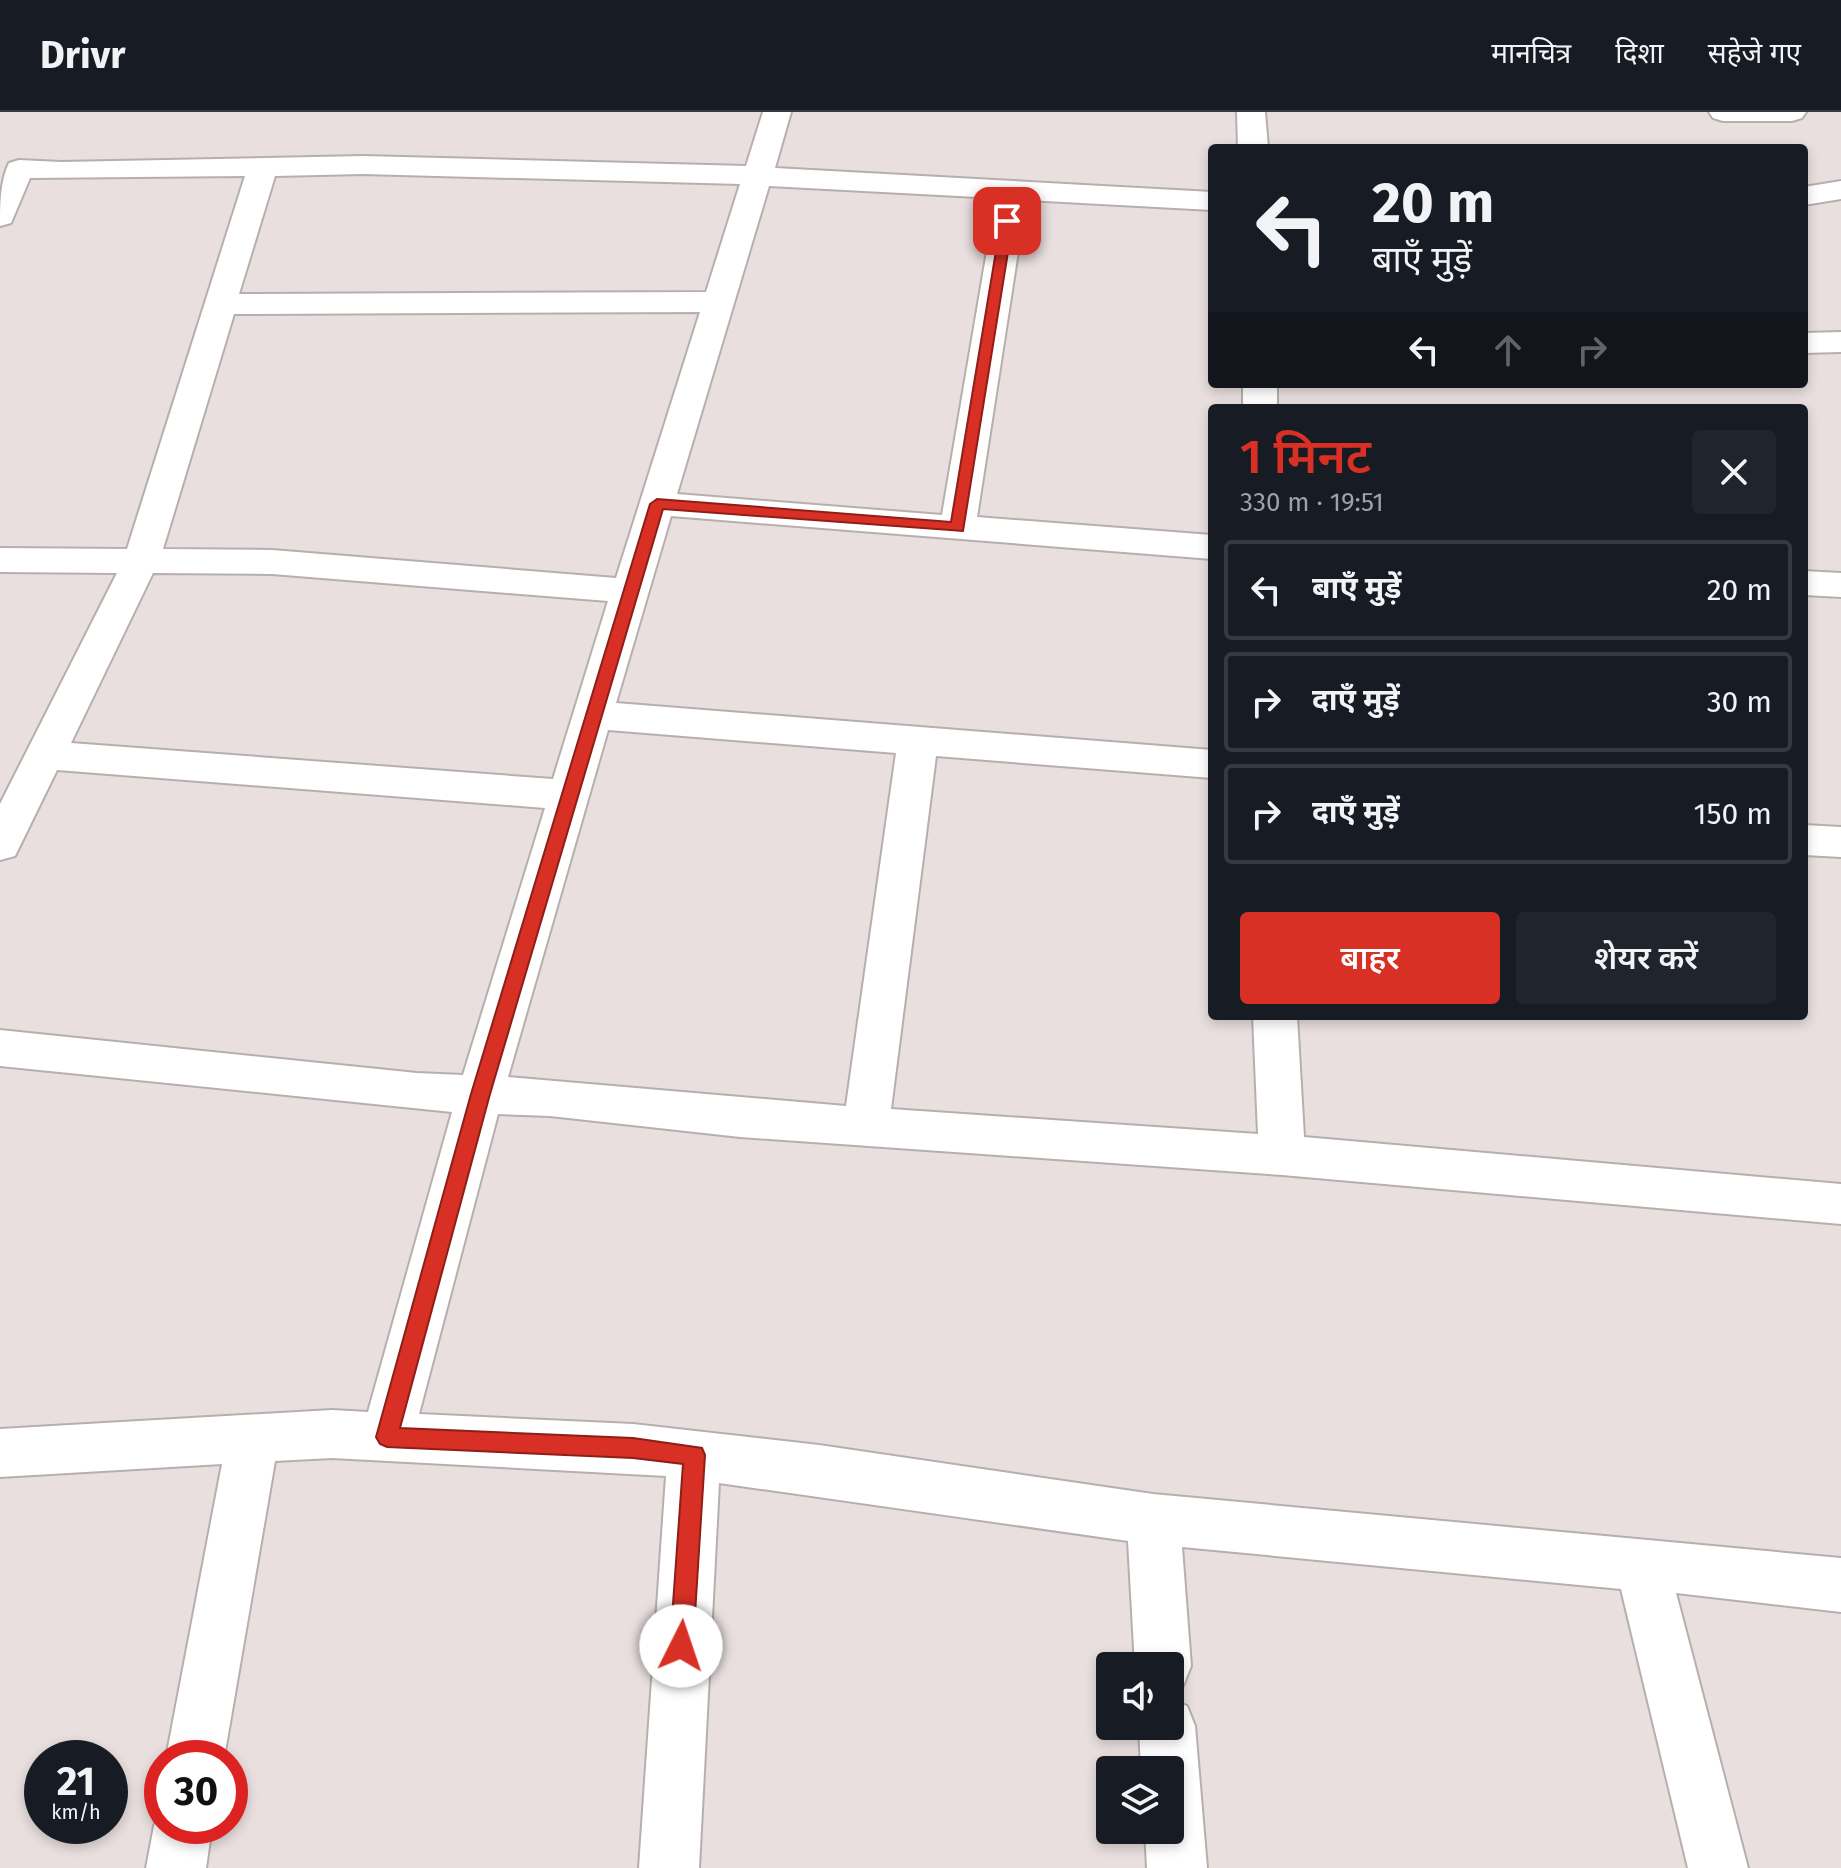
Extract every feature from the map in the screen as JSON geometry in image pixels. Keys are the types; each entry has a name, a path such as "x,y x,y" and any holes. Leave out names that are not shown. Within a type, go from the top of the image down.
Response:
{"street":[{"path":"387,1437 480,1094 777,112"},
{"path":"1251,112 1253,144"},
{"path":"1723,112 1792,112"},
{"path":"0,217 19,169 61,171 363,165 757,176 1208,201"},
{"path":"0,845 141,561 263,167"},
{"path":"958,527 1012,190"},
{"path":"1808,195 1841,190"},
{"path":"221,304 719,302"},
{"path":"1808,343 1841,342"},
{"path":"657,504 1208,547"},
{"path":"0,560 272,562 630,591"},
{"path":"1808,583 1841,585"},
{"path":"593,715 1208,764"},
{"path":"866,1126 918,741"},
{"path":"45,755 569,795"},
{"path":"1808,840 1841,842"},
{"path":"1275,1020 1282,1155"},
{"path":"0,1048 417,1092 550,1097 740,1118 1282,1155 1841,1204"},
{"path":"0,1453 332,1434 633,1448 1153,1519 1841,1585"},
{"path":"198,1740 253,1439"},
{"path":"669,1868 694,1455"},
{"path":"1153,1519 1162,1652"},
{"path":"1642,1565 1718,1868"},
{"path":"1168,1740 1177,1868"},
{"path":"176,1868 180,1844"}],"route":[{"path":"681,1646 694,1455 633,1448 387,1437 480,1094 657,504 958,527 1007,221"}]}
